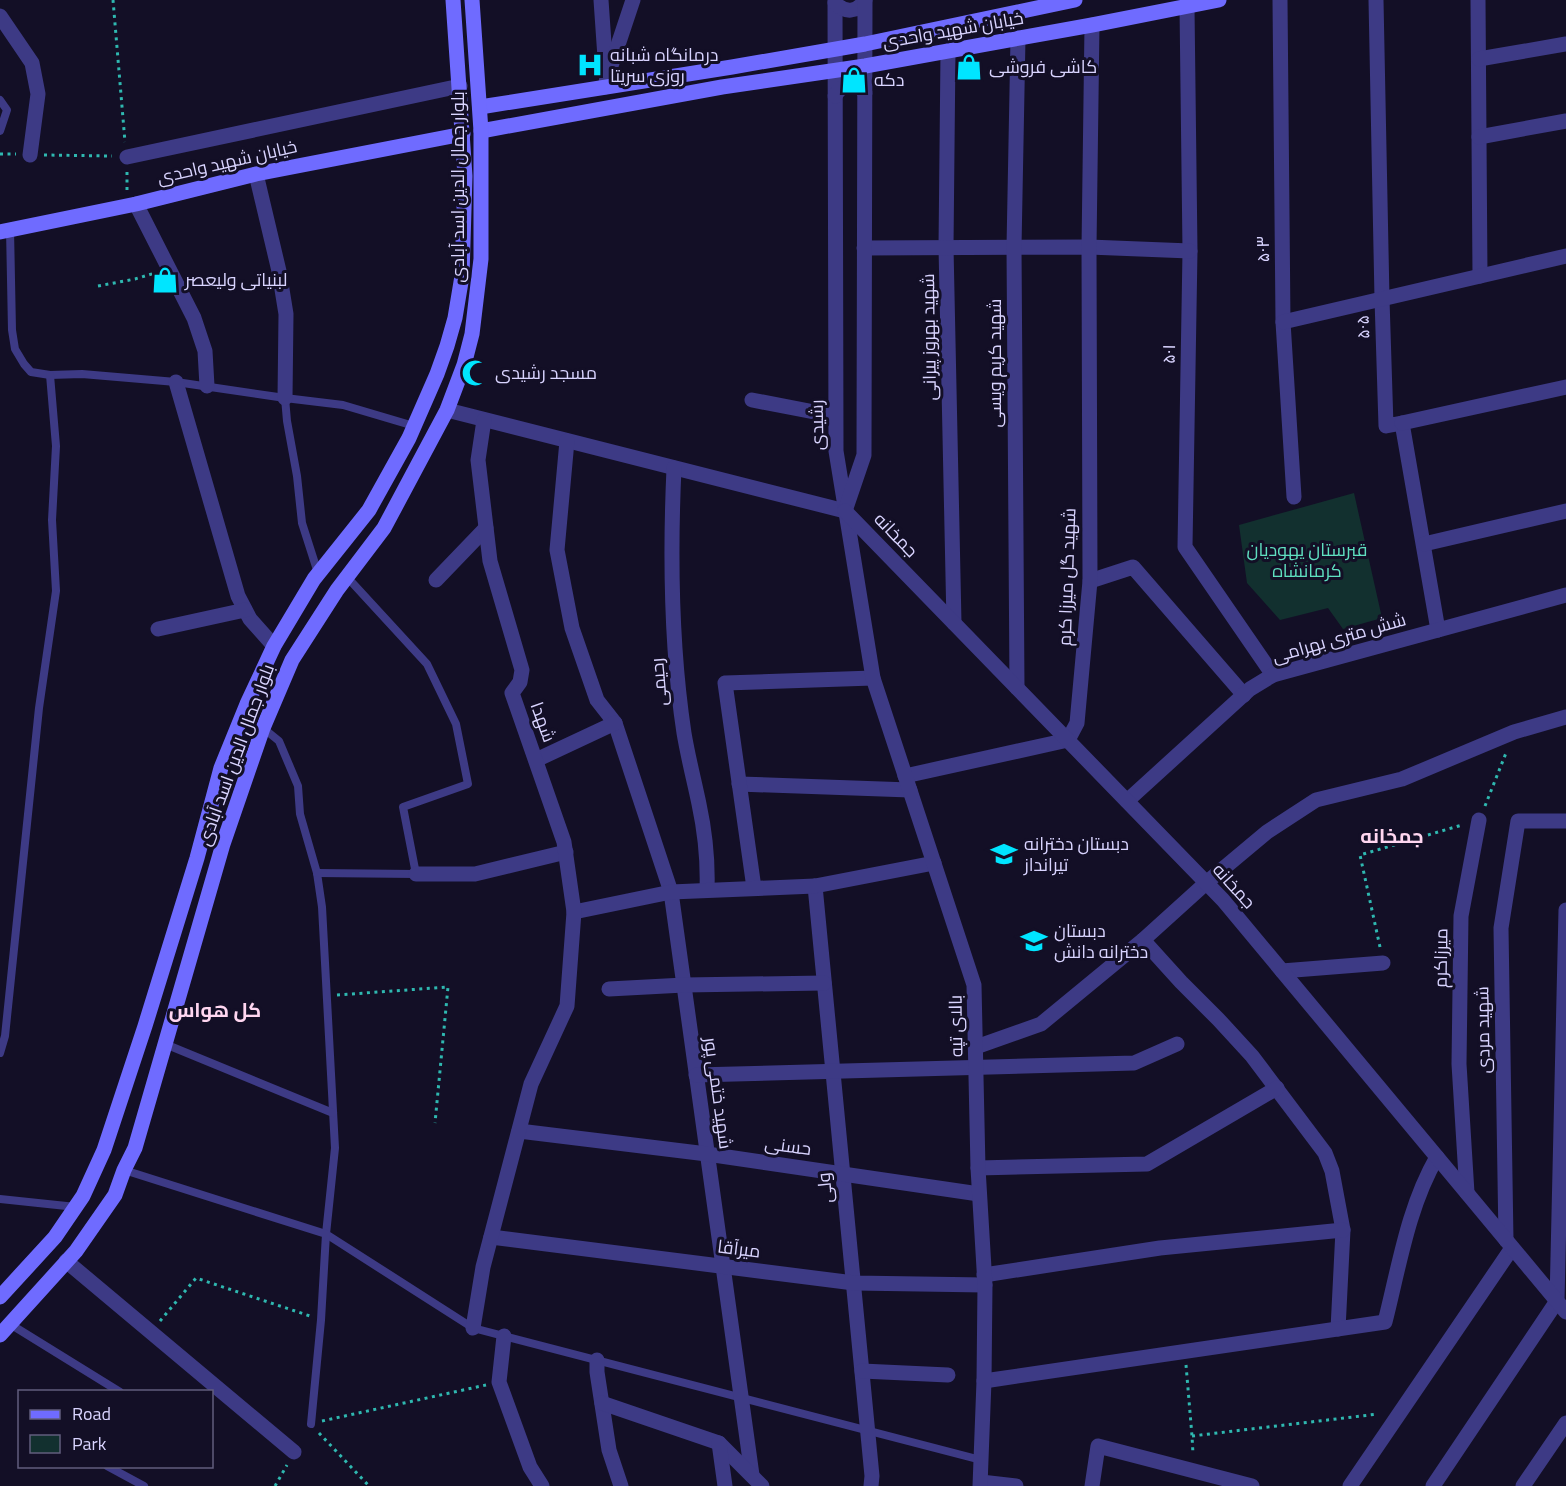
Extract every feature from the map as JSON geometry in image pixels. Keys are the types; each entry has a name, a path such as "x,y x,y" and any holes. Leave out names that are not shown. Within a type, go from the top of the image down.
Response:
{"main road":[{"name":"بلوار جمال الدین اسد آبادی","path":"0,1297 55,1237 83,1196 108,1139 146,1026 221,768 241,719 274,646 318,573 369,510 414,426 447,346 455,318 462,276 465,176 453,0"},
{"name":"بلوار جمال الدین اسد آبادی","path":"5,1329 76,1251 115,1195 135,1148 223,844 263,728 292,660 337,590 384,528 447,410 464,365 472,334 481,259 481,131 472,0"},
{"name":"خیابان شهید واحدی","path":"480,107 606,82 732,67 866,44 1074,0"},
{"name":"خیابان شهید واحدی","path":"481,131 722,87 865,66 1219,0"},
{"name":"خیابان شهید واحدی","path":"5,230 131,204 256,174 463,134"},
{"path":"241,719 263,728"},
{"path":"76,1206 98,1219"}],"street":[{"path":"601,0 606,82"},
{"path":"606,82 633,0"},
{"path":"836,1 845,10 852,10 857,9 865,0"},
{"path":"447,410 845,511 864,455 865,0"},
{"name":"۵۰۳","path":"1280,0 1284,322 1294,497"},
{"name":"۵۰۵","path":"1376,0 1386,426 1402,423"},
{"path":"1478,0 1480,276"},
{"name":"رشیدی","path":"836,1 836,451 845,511"},
{"name":"۵۰۱","path":"1187,7 1190,251 1185,548 1273,675"},
{"path":"0,16 32,63 38,94 30,155"},
{"name":"شهید گل میرزا کرم","path":"1068,740 1077,723 1090,581 1089,247 1092,25"},
{"name":"شهید کریم ویسی","path":"1017,688 1014,247 1018,38"},
{"path":"1479,59 1566,44"},
{"name":"شهید بهروز پیرانی","path":"948,51 946,247 954,623"},
{"path":"835,96 841,87 846,85 862,88 865,93"},
{"path":"127,157 460,86"},
{"path":"1479,137 1566,121"},
{"path":"256,174 277,261 286,314 285,398"},
{"path":"131,204 169,269 194,318 205,351 207,386"},
{"path":"864,248 1089,247 1190,251"},
{"path":"1284,322 1566,256"},
{"path":"176,382 238,596 250,620 274,646"},
{"path":"1438,630 1402,423 1566,387"},
{"path":"752,400 836,416"},
{"name":"شهدا","path":"484,420 478,460 490,561 522,670 520,682 512,693 564,842 574,912 567,1006 531,1084 519,1131"},
{"name":"شهید ختمی پور","path":"567,441 557,550 572,628 597,700 615,723 671,892 741,1398 757,1481"},
{"name":"رحیمی","path":"674,468 672,525 674,629 684,733 700,807 708,867 707,890"},
{"name":"جمخانه","path":"845,511 1223,900 1562,1307"},
{"name":"بالای تپه","path":"845,511 873,678 974,985 978,1168 984,1280 984,1381 980,1484"},
{"path":"1424,544 1566,511"},
{"path":"436,580 486,528"},
{"path":"1090,581 1133,567 1244,695"},
{"name":"شش متری بهرامی","path":"1127,801 1250,689 1273,675 1566,595"},
{"path":"158,628 245,610"},
{"path":"754,888 725,683 873,678"},
{"path":"976,1047 1041,1024 1143,940 1267,832 1316,800 1402,779 1514,732 1566,717"},
{"path":"536,760 615,723"},
{"path":"739,784 907,783 1068,740"},
{"name":"میرزاکرم","path":"1467,1193 1459,1064 1461,916 1479,820"},
{"name":"شهید مردی","path":"1509,1244 1501,928 1518,821 1566,820"},
{"path":"416,874 475,874 566,852"},
{"path":"574,912 671,892 815,886 934,863"},
{"name":"ولی","path":"815,886 868,1431 871,1486"},
{"path":"1433,1486 1562,1307 1566,910"},
{"path":"1143,940 1252,1056 1325,1153 1332,1171 1343,1230 1338,1329"},
{"path":"1282,971 1383,963"},
{"path":"609,989 684,985 824,983"},
{"path":"696,1075 1134,1063 1177,1044"},
{"path":"978,1168 1146,1164 1277,1088"},
{"path":"474,1328 483,1267 519,1131"},
{"name":"حسنی","path":"519,1131 707,1154 979,1194"},
{"path":"984,1381 1385,1322 1412,1217 1426,1177 1437,1157"},
{"name":"میرآقا","path":"490,1237 854,1283 984,1280 1160,1248 1343,1230"},
{"path":"1350,1486 1401,1412 1509,1244"},
{"path":"66,1261 294,1452"},
{"path":"504,1336 499,1382 530,1467 542,1486"},
{"path":"597,1360 609,1450 621,1486"},
{"path":"862,1371 948,1375"},
{"path":"602,1403 719,1443 757,1481"},
{"path":"1523,1486 1566,1423"},
{"path":"719,1443 725,1486"},
{"path":"1092,1486 1098,1446 1252,1486"},
{"path":"980,1484 1016,1486"}],"lane":[{"path":"0,100 7,110 0,131"},
{"path":"5,230 15,349 31,372 176,382 343,405 414,426"},
{"path":"0,1053 5,1036 39,708 56,591 52,520 56,446 50,375"},
{"path":"285,398 302,523 318,573"},
{"path":"317,873 416,874 403,807 468,784 456,724 427,664 347,577"},
{"path":"263,728 279,741 298,786 300,814 317,873 322,908 335,1148 311,1424"},
{"path":"165,1044 333,1113"},
{"path":"124,1170 326,1234 474,1328 981,1461"},
{"path":"0,1198 76,1206"},
{"path":"5,1329 116,1390"},
{"path":"109,1468 144,1486"}],"path":[{"path":"113,0 131,204"},
{"path":"0,154 127,157"},
{"path":"98,286 135,279 169,269"},
{"path":"1383,963 1360,855 1479,820 1514,732"},
{"path":"326,996 448,987 435,1123"},
{"path":"151,1332 196,1278 321,1320"},
{"path":"1185,1351 1193,1470"},
{"path":"311,1424 499,1382"},
{"path":"1192,1436 1401,1412"},
{"path":"311,1424 369,1486"},
{"path":"275,1486 294,1452"}],"green space":[{"name":"قبرستان یهودیان کرمانشاه","path":"1354,493 1382,618 1343,629 1328,608 1280,620 1247,583 1239,525"}],"place":[{"name":"درمانگاه شبانه روزی سریتا","path":"590,65"},
{"name":"کاشی فروشی","path":"969,67"},
{"name":"دکه","path":"854,80"},
{"name":"لبنیاتی ولیعصر","path":"165,280"},
{"name":"مسجد رشیدی","path":"475,373"},
{"name":"دبستان دخترانه تیرانداز","path":"1004,854"},
{"name":"دبستان دخترانه دانش","path":"1034,941"}],"district":[{"name":"جمخانه","path":"1392,836"},
{"name":"کل هواس","path":"215,1010"}]}
